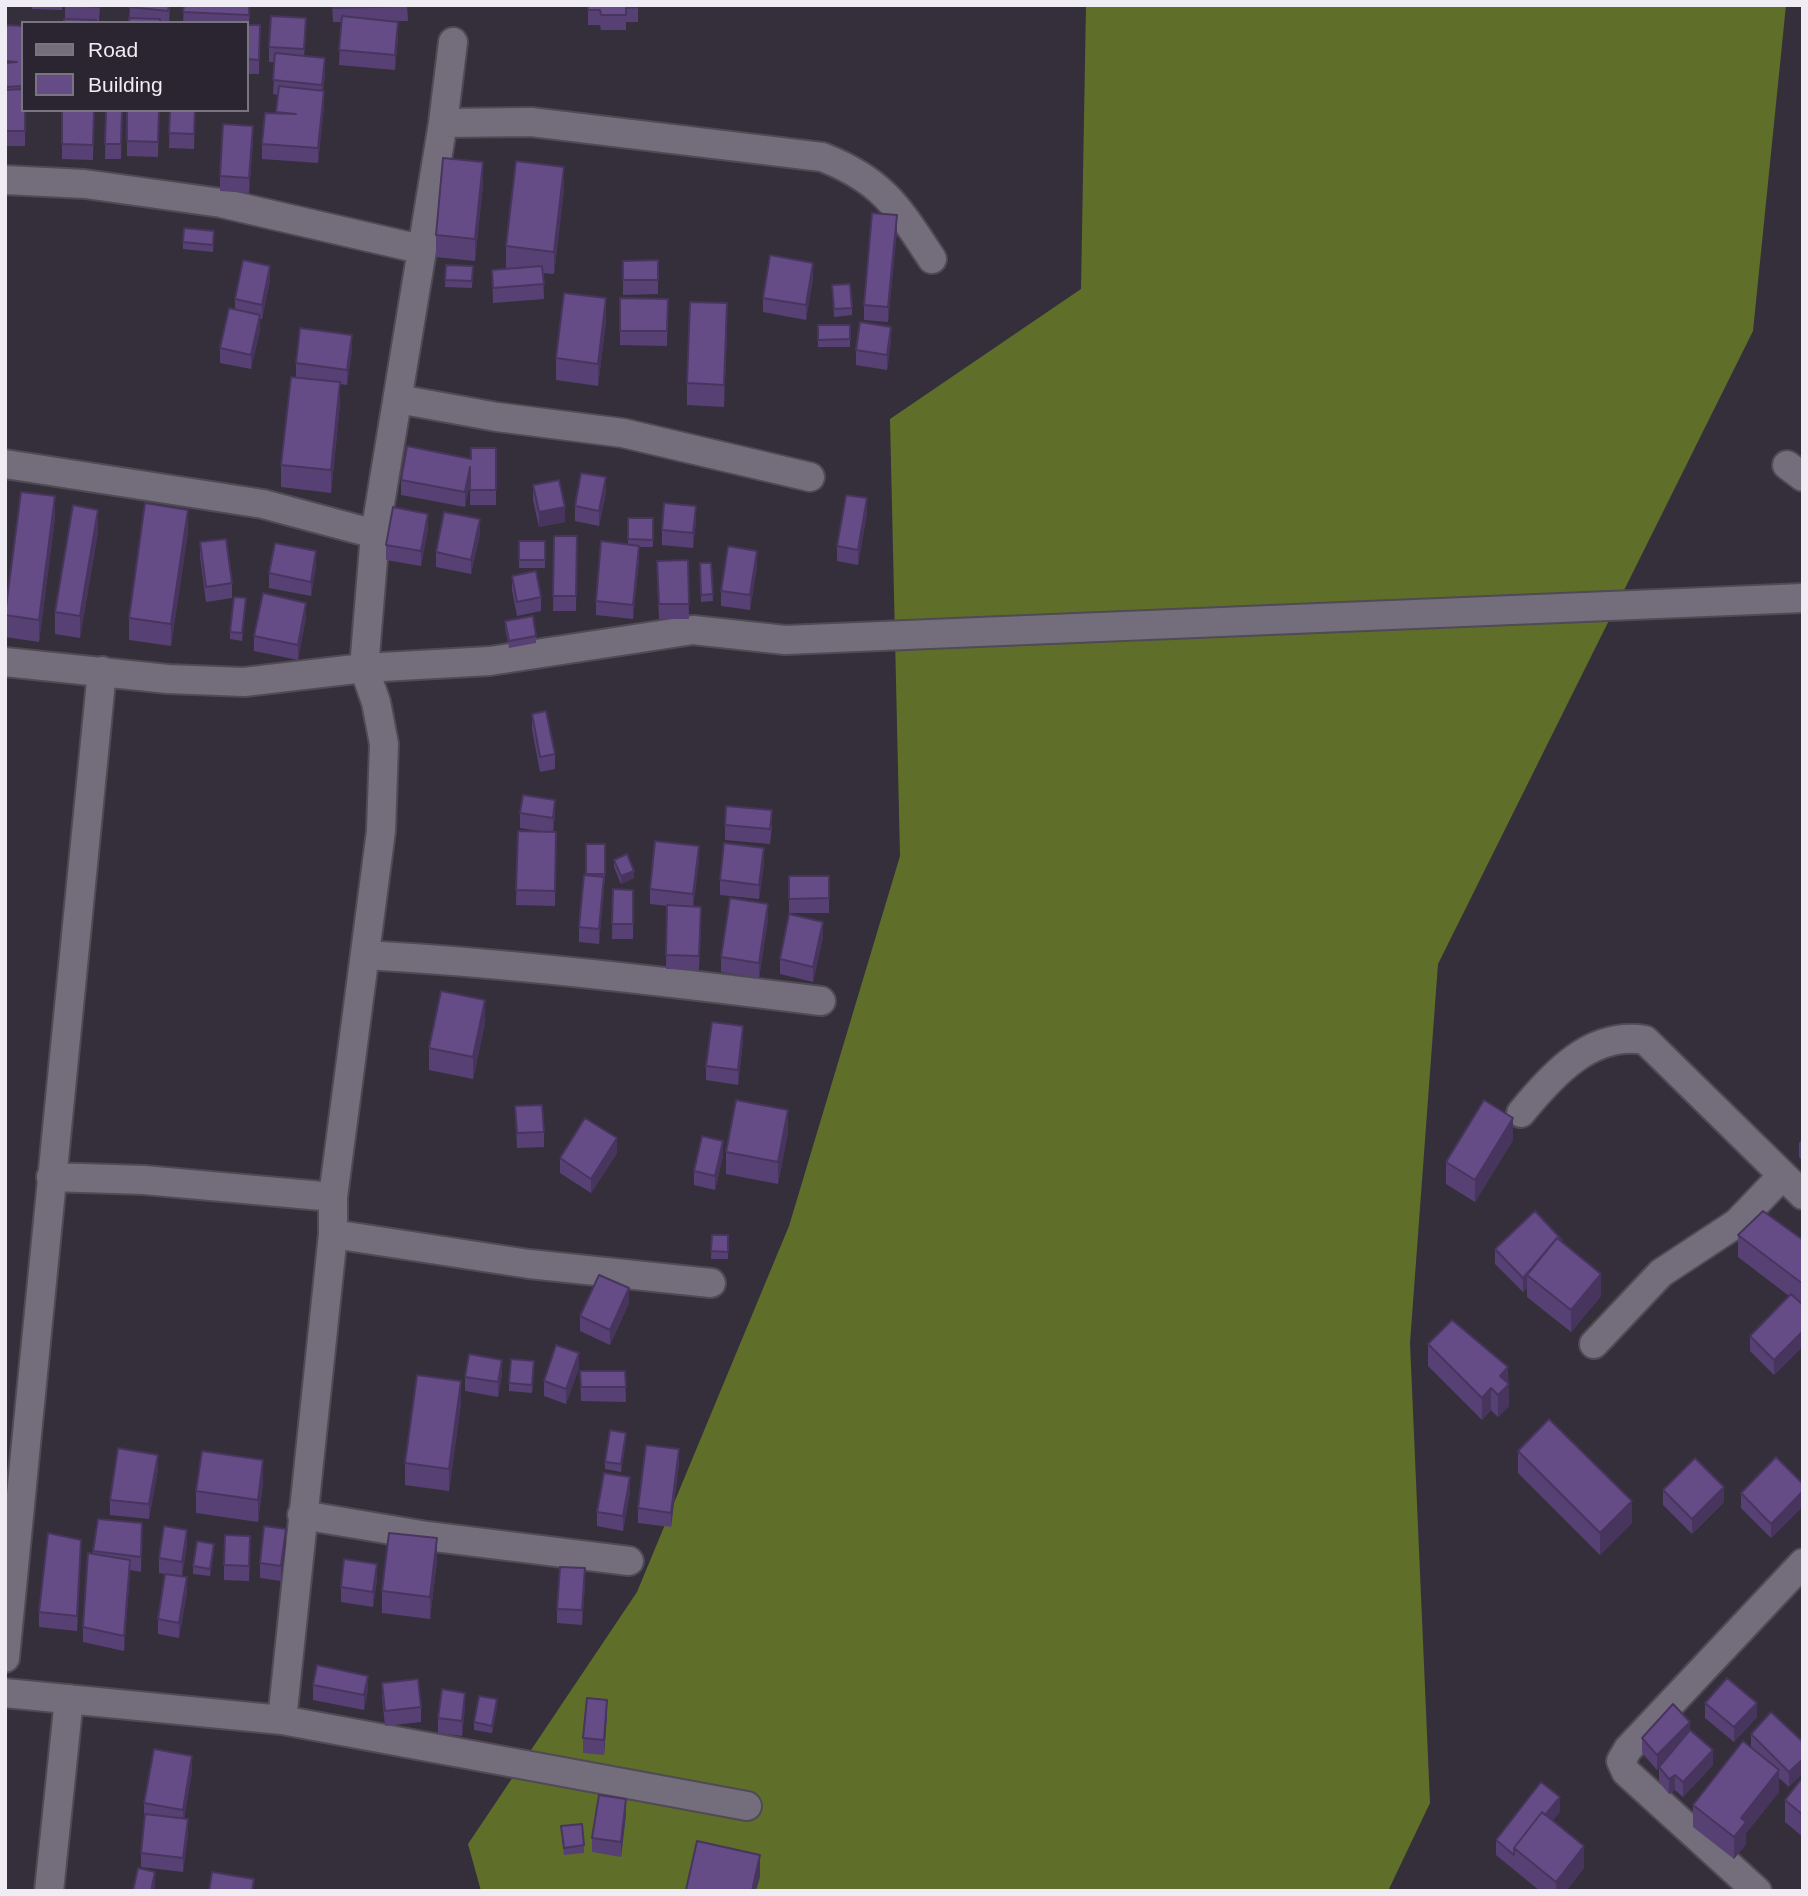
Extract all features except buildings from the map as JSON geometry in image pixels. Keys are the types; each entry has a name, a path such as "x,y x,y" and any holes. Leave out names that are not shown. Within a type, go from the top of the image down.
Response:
{"street":[{"path":"282,1720 333,1234 333,1197 382,831 384,744 376,702 364,668 375,534 420,249 443,123 453,42"},
{"path":"443,123 531,122 822,157 855,169 893,200 932,259"},
{"path":"5,180 85,184 221,203 420,249"},
{"path":"398,400 497,417 624,433 810,477"},
{"path":"5,464 263,504 375,534"},
{"path":"5,663 168,679 244,682 364,668 491,661 693,631 785,640 1803,598"},
{"path":"5,1658 102,671"},
{"path":"367,955 474,961 629,976 821,1001"},
{"path":"1521,1113 1554,1072 1609,1039 1628,1037 1645,1040 1803,1195"},
{"path":"1594,1344 1661,1273 1737,1223 1782,1175"},
{"path":"51,1177 144,1180 333,1197"},
{"path":"333,1234 529,1264 711,1283"},
{"path":"302,1515 427,1536 629,1561"},
{"path":"1757,1891 1626,1772 1621,1761 1628,1749 1803,1563"},
{"path":"5,1693 282,1720 747,1806"},
{"path":"49,1891 68,1699"}],"green space":[{"path":"1086,5 1786,5 1753,331 1438,964 1410,1343 1430,1803 1388,1891 481,1891 468,1844 637,1592 789,1226 900,856 890,419 1081,289"}]}
